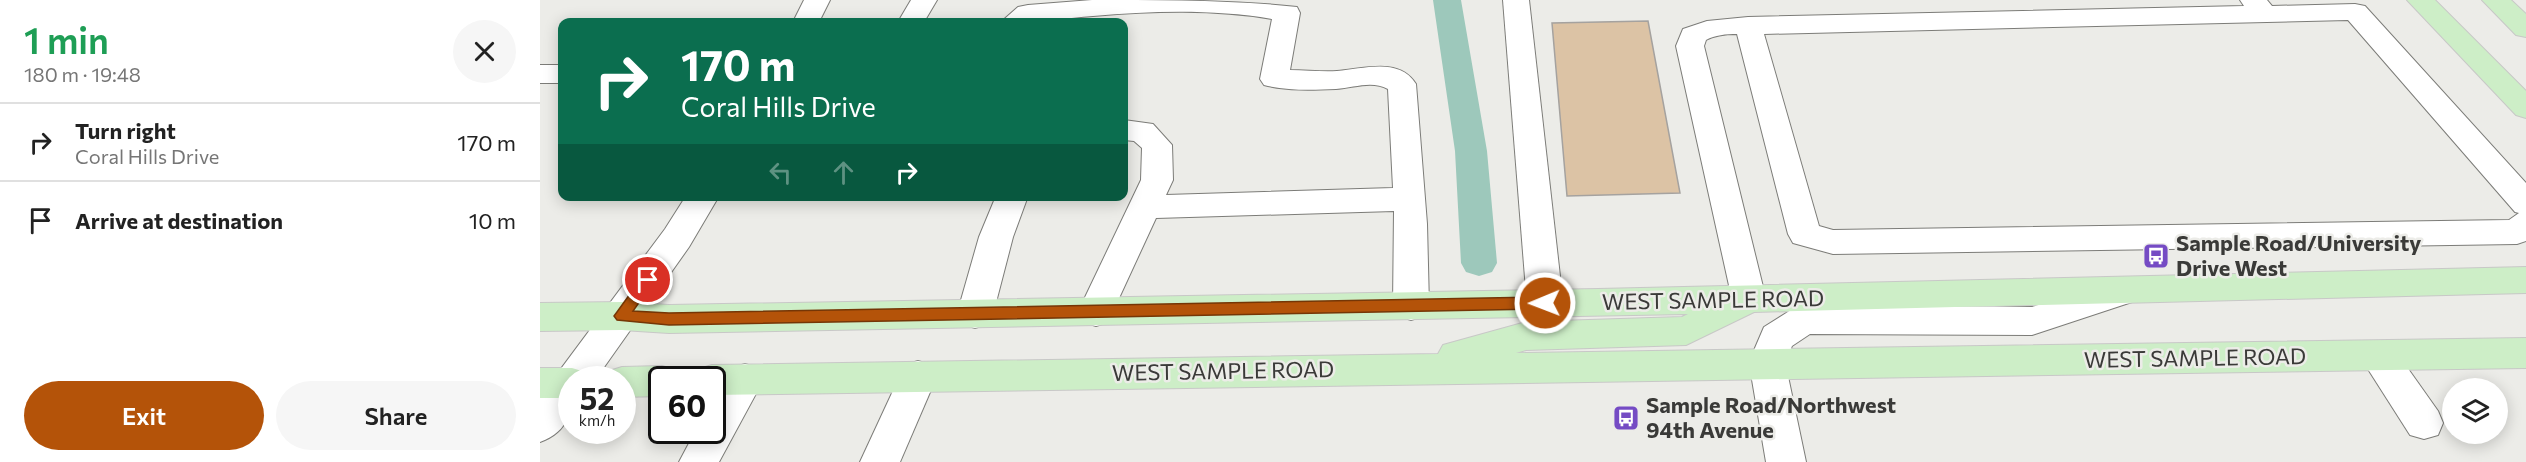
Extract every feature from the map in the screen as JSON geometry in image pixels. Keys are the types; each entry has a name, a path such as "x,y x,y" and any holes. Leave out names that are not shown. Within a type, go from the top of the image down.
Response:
{"main road":[{"path":"2420,0 2526,108"},
{"path":"2495,0 2526,29"},
{"name":"WEST SAMPLE ROAD","path":"540,317 622,316 669,319 1096,312 2126,291 2526,280"},
{"path":"1412,368 1526,336 1686,331 1749,299"},
{"name":"WEST SAMPLE ROAD","path":"729,379 1767,362 2526,353"},
{"path":"540,383 558,382"}],"street":[{"path":"808,18 817,0"},
{"path":"913,18 924,0"},
{"path":"1516,0 1545,303"},
{"path":"1021,18 1028,13 1132,5 1230,4 1287,13 1274,79 1337,80 1380,74 1402,84 1410,224 1411,306"},
{"path":"1749,299 1690,46 1693,35 1707,29 1748,25 2259,7 2349,6 2526,204"},
{"path":"1748,25 1805,234 1833,242 2517,232 2526,223"},
{"path":"540,74 558,74"},
{"path":"1096,312 1157,180 1157,145 1142,131 1128,130"},
{"path":"1144,207 1407,199"},
{"path":"584,366 677,238 700,201"},
{"path":"975,314 996,237 1010,201"},
{"path":"1786,462 1767,362 1777,337 1804,320 2032,321 2126,291"},
{"path":"2379,356 2424,423"},
{"path":"880,462 918,376"},
{"path":"699,462 729,379"},
{"path":"540,426 558,401"}],"building":[{"path":"1648,21 1680,193 1567,196 1552,23"}],"waterway":[{"path":"1447,0 1471,151 1479,263"}],"place":[{"name":"Sample Road/University Drive West","path":"2156,256"},
{"name":"Sample Road/Northwest 94th Avenue","path":"1626,418"}],"route":[{"path":"648,280 622,316 669,319 1545,303"}]}
